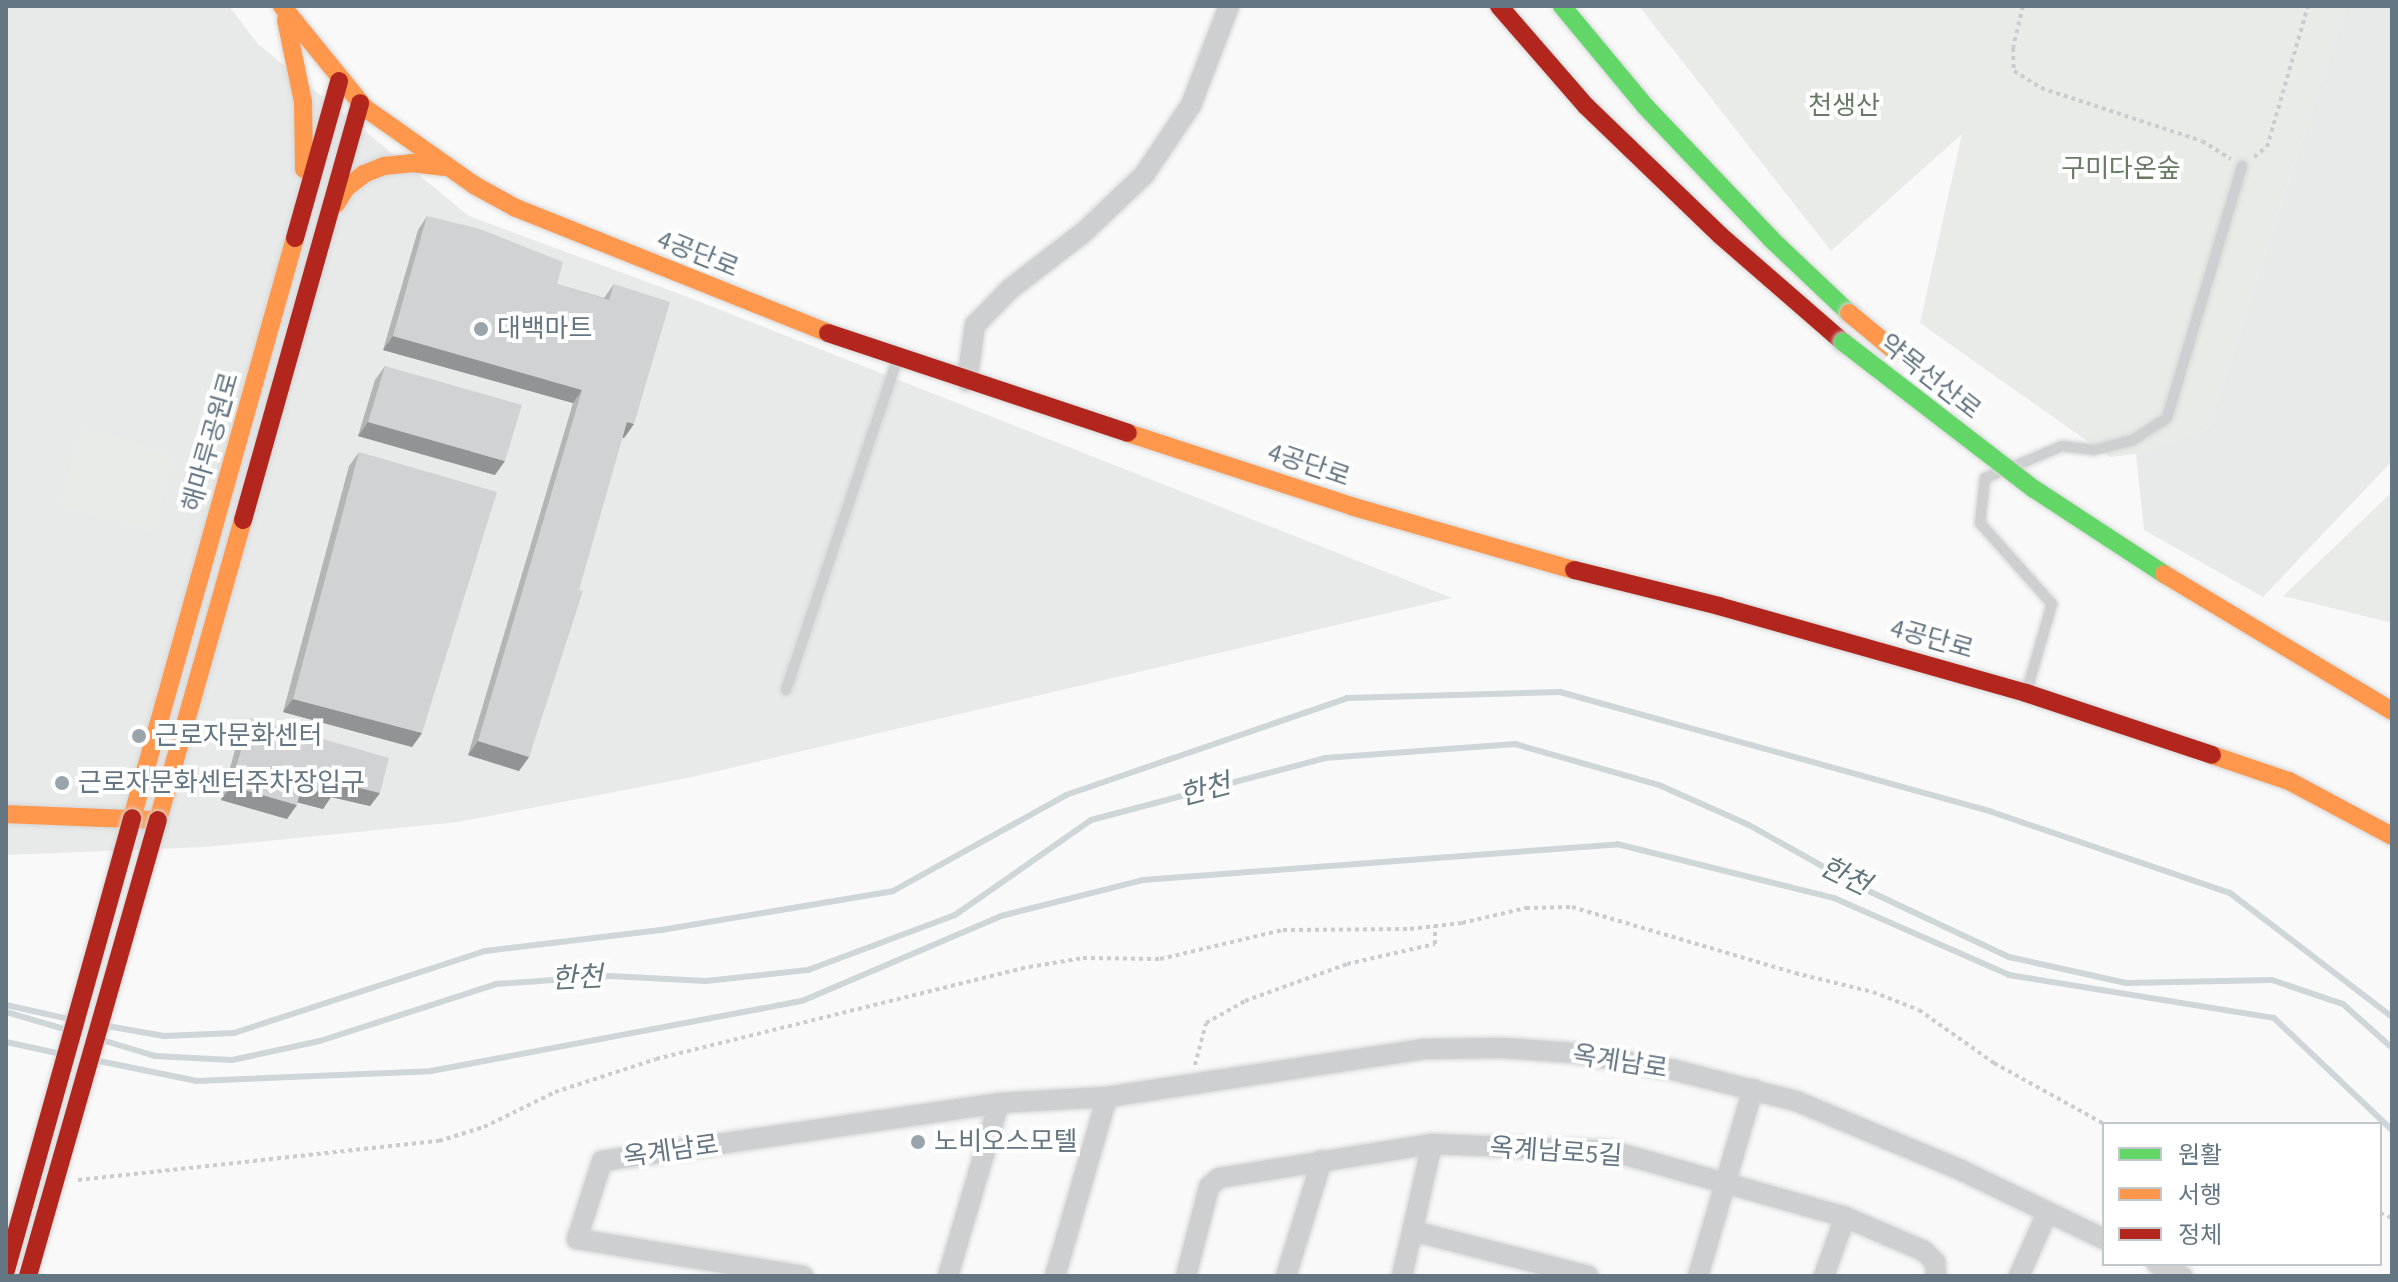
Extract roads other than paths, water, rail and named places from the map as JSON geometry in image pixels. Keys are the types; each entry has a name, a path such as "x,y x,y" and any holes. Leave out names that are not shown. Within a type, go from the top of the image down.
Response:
{"main road":[{"name":"약목선산로","path":"1499,6 1586,106 1721,236 1843,342 2074,515 2193,593 2392,711"},
{"name":"약목선산로","path":"1562,6 1645,106 1771,239 1849,313 1908,362"},
{"name":"4공단로","path":"282,7 339,81 360,103 446,167 516,208 852,343 1369,512 1603,579 1733,610 2026,693 2289,781 2392,836"},
{"path":"282,7 303,102 304,207"},
{"name":"해마루공원로","path":"6,1270 339,81"},
{"name":"해마루공원로","path":"28,1276 360,103"},
{"path":"328,218 346,188 364,174 384,166 411,163 446,167"},
{"path":"2018,450 2054,475"},
{"path":"6,814 158,820"}],"street":[{"path":"967,381 975,325 1010,289 1084,232 1144,175 1191,105 1229,6"},
{"name":"옥계남로","path":"803,1276 577,1239 602,1161 999,1103 1107,1097 1423,1049 1504,1048 1574,1053 1659,1067 1753,1089 1886,1137 2102,1238"},
{"path":"1698,1276 1753,1089"},
{"path":"1055,1276 1107,1097"},
{"path":"948,1276 999,1103"},
{"path":"1402,1276 1432,1144"},
{"name":"옥계남로5길","path":"1186,1276 1209,1187 1219,1178 1432,1144 1612,1151 1845,1217 1924,1251 1935,1262 1936,1276"},
{"path":"1286,1276 1322,1160"},
{"path":"2019,1276 2047,1213"},
{"path":"1824,1276 1845,1217"},
{"path":"1413,1231 1588,1276"},
{"path":"2161,1266 2180,1275"}],"lane":[{"path":"2026,693 2052,604 1980,523 1985,478 2062,446 2094,450 2133,440 2167,418 2242,166"},
{"path":"786,690 898,358"}],"waterway":[{"path":"107,1026 164,1036 234,1033 485,951 661,930 893,891 1066,795 1347,698 1560,692 1992,812 2230,893 2392,1017"},
{"name":"한천","path":"102,1040 155,1056 232,1060 320,1041 496,984 610,976 706,981 808,970 955,915 1091,820 1325,758 1515,744 1659,785 1749,825 1856,885 2009,957 2126,983 2272,980 2343,1004 2392,1048"},
{"path":"99,1061 197,1081 431,1071 802,1001 1001,916 1143,880 1617,844 1834,898 2009,975 2274,1018 2392,1130"},
{"path":"6,1005 69,1019"},
{"name":"한천","path":"6,1012 64,1029"},
{"path":"6,1042 57,1053"}],"place":[{"name":"대백마트","path":"481,329"},
{"name":"근로자문화센터","path":"139,736"},
{"name":"근로자문화센터주차장입구","path":"62,783"},
{"name":"노비오스모텔","path":"918,1142"}],"park label":[{"name":"천생산","path":"1844,106"},
{"name":"구미다온숲","path":"2121,169"}]}
